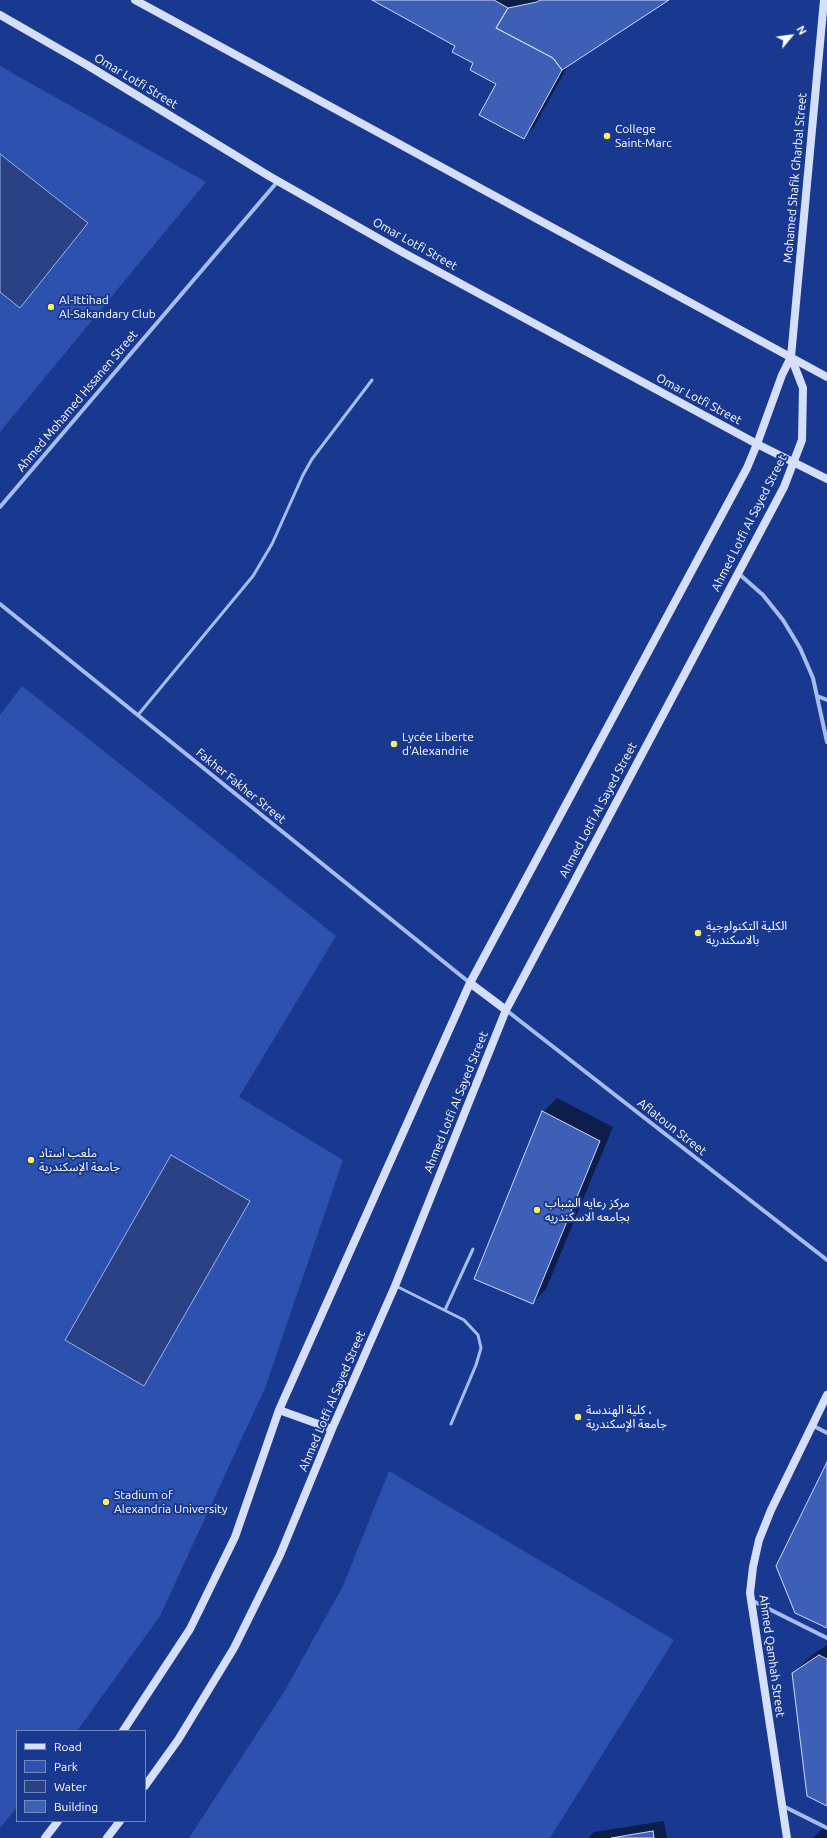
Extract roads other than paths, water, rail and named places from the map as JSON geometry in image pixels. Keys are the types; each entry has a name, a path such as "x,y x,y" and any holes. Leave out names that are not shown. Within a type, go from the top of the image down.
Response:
{"main road":[{"path":"135,0 827,377"},
{"name":"Mohamed Shafik Gharbal Street","path":"791,357 825,12 824,0"},
{"name":"Omar Lotfi Street","path":"0,15 87,65 278,181 411,256 757,444 827,480"},
{"path":"124,1730 190,1629 235,1537 279,1410 470,983 740,482 757,444 782,375 791,357"},
{"name":"Ahmed Lotfi Al Sayed Street","path":"146,1785 178,1740 234,1648 280,1555 332,1429 395,1286 506,1010 784,487 802,440 804,388 791,357"},
{"path":"470,983 506,1010"},
{"name":"Ahmed Qamhah Street","path":"787,1838 750,1600 753,1567 759,1540 771,1510 827,1395"},
{"path":"279,1410 332,1429"},
{"path":"45,1838 57,1822"},
{"path":"107,1838 119,1822"}],"street":[{"name":"Ahmed Mohamed Hssanen Street","path":"0,507 278,181"},
{"path":"738,573 763,595 783,620 800,648 813,678 827,742"},
{"name":"Fakher Fakher Street","path":"0,604 470,983"},
{"path":"817,696 827,700"},
{"name":"Aflatoun Street","path":"506,1010 827,1260"},
{"path":"812,1425 827,1433"},
{"path":"750,1600 827,1638"},
{"path":"782,1805 827,1828"}],"lane":[{"path":"138,715 253,576 272,544 312,459 372,380"},
{"path":"445,1310 472,1249"},
{"path":"395,1286 464,1320 478,1335 481,1348 476,1365 451,1424"}],"water":[{"path":"0,154 88,223 20,308 0,292"},
{"path":"171,1155 250,1201 144,1386 65,1340"}],"place":[{"name":"College Saint-Marc","path":"607,136"},
{"name":"Al-Ittihad Al-Sakandary Club","path":"51,307"},
{"name":"Lycée Liberte d'Alexandrie","path":"394,744"},
{"name":"الكلية التكنولوجية بالاسكندرية","path":"698,933"},
{"name":"ملعب استاد جامعة الإسكندرية","path":"31,1160"},
{"name":"مركز رعايه الشباب بجامعه الاسكندريه","path":"537,1210"},
{"name":"كلية الهندسة ، جامعة الإسكندرية","path":"578,1417"},
{"name":"Stadium of Alexandria University","path":"106,1502"}]}
